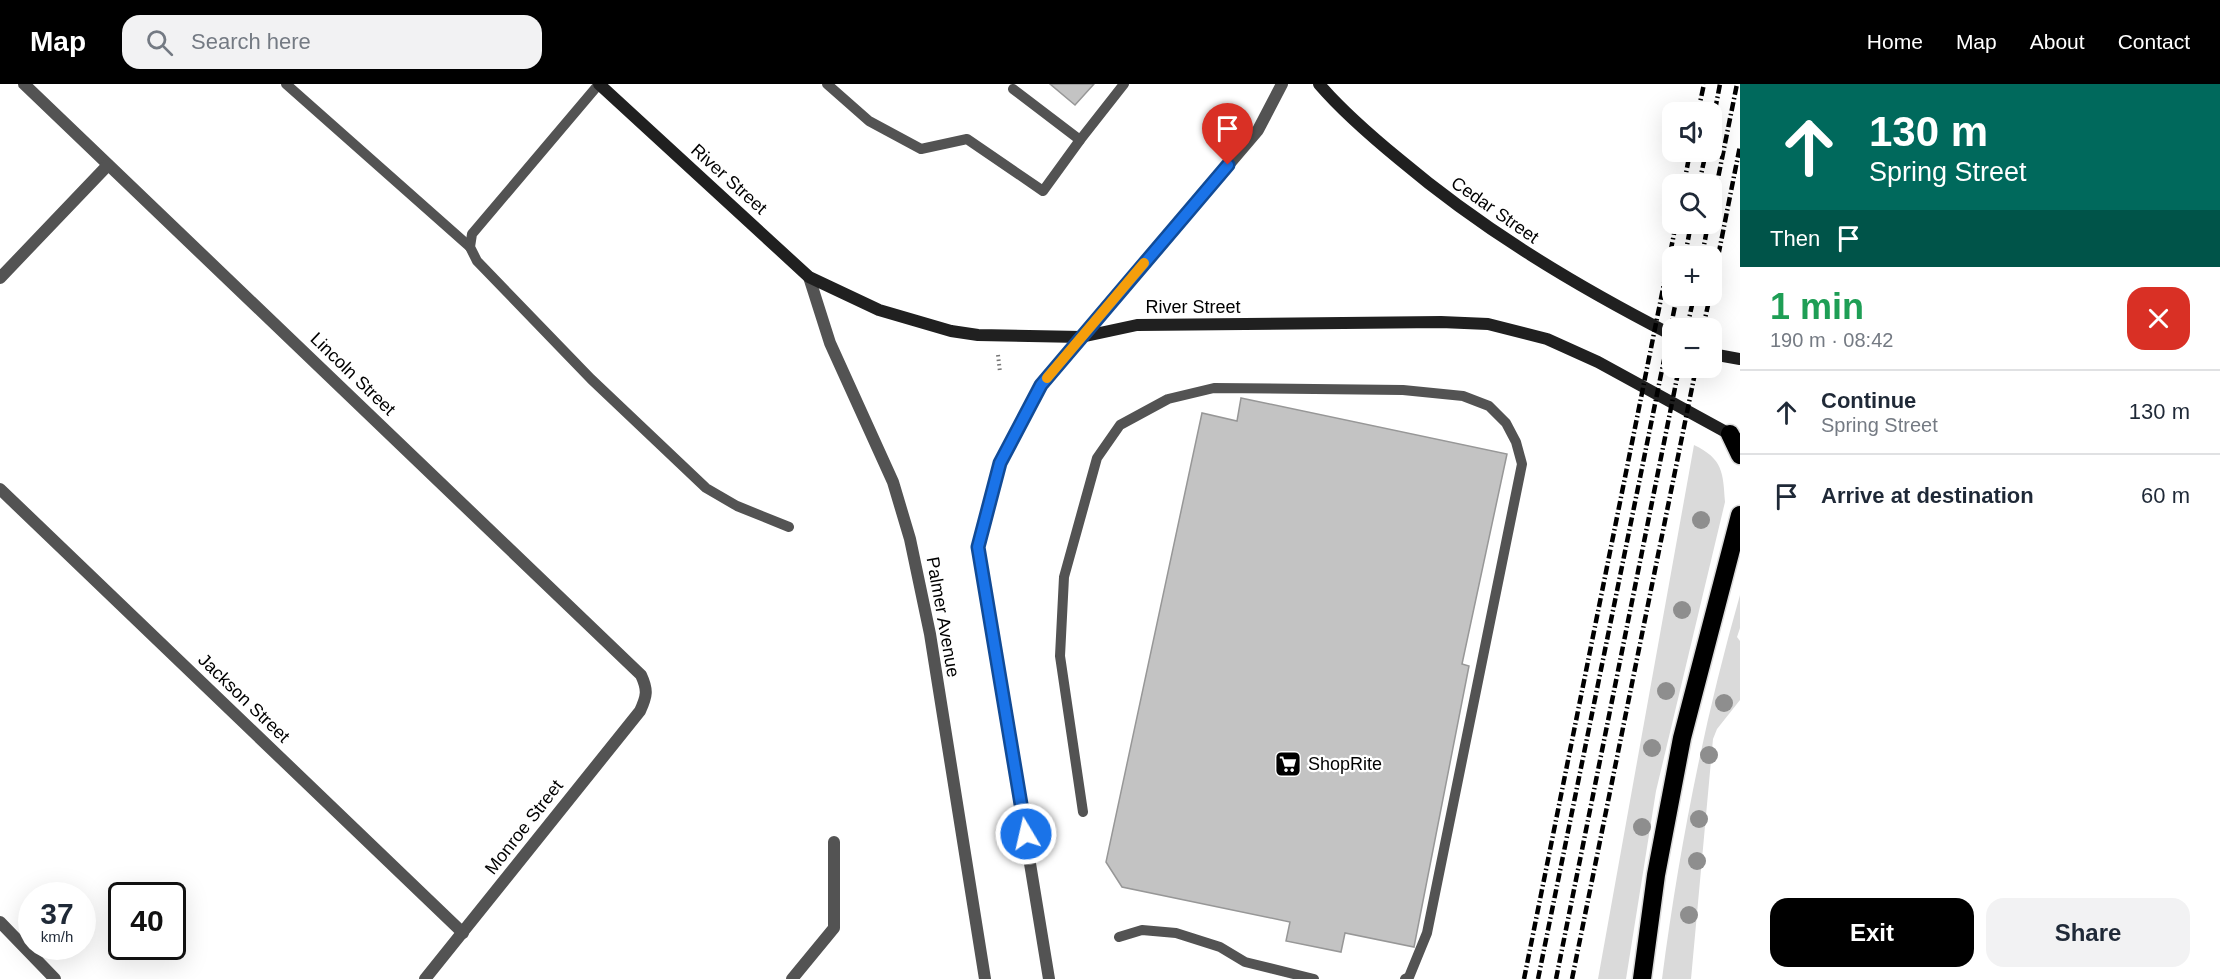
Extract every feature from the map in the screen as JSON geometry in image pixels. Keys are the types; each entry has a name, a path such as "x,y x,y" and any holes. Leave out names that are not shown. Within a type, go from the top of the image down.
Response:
{"highway":[{"path":"1735,437 1740,454"},
{"path":"1642,979 1656,875 1682,738 1740,515"}],"main road":[{"name":"River Street","path":"599,84 809,277 879,310 951,331 999,336 1081,337 1137,325 1441,322 1488,324 1547,339 1598,362 1735,437"},
{"name":"Cedar Street","path":"1319,84 1378,142 1495,234 1576,284 1662,330"},
{"path":"1722,356 1740,359"}],"street":[{"name":"Lincoln Street","path":"24,84 641,675 648,695"},
{"path":"1049,979 978,547 1000,463 1041,385 1258,130 1282,84"},
{"path":"0,278 108,165"},
{"name":"Palmer Avenue","path":"809,277 830,343 893,482 910,539 930,634 985,979"},
{"name":"Jackson Street","path":"0,489 463,933"},
{"name":"Monroe Street","path":"425,979 640,711 648,695"},
{"path":"792,979 834,928 834,842"},
{"path":"0,922 55,979"}],"lane":[{"path":"286,84 470,247 477,261 583,371 706,488 736,506 789,527"},
{"path":"470,247 472,234 599,84"},
{"path":"827,84 869,122 921,149 967,139 1043,191 1124,84"},
{"path":"1013,89 1080,140"},
{"path":"1083,812 1060,656 1064,577 1097,458 1120,425 1168,399 1214,388 1403,390 1464,396 1489,406 1506,423 1516,442 1521,464 1427,933 1409,977 1405,979"},
{"path":"1119,937 1142,930 1176,933 1220,946 1245,962 1314,979"}],"path":[{"path":"998,354 1000,372"}],"shaded area":[{"path":"1694,445 1711,456 1720,468 1725,502 1656,791 1626,979 1598,979"},
{"path":"1740,595 1740,628 1737,637 1740,641 1740,700 1717,729 1713,739 1691,979 1662,979 1676,882 1694,786 1715,690"}],"building":[{"path":"1050,84 1094,84 1075,105"},
{"name":"ShopRite","path":"1241,398 1507,454 1462,664 1469,666 1414,947 1345,933 1341,952 1286,941 1290,922 1122,887 1106,862 1202,413 1237,421"}],"railway":[{"path":"1700,102 1704,84"},
{"path":"1717,102 1720,84"},
{"path":"1719,174 1737,84"},
{"path":"1720,246 1740,146"},
{"path":"1686,174 1688,162"},
{"path":"1701,174 1704,162"},
{"path":"1524,979 1674,234"},
{"path":"1687,246 1689,234"},
{"path":"1704,246 1706,234"},
{"path":"1538,979 1675,306"},
{"path":"1689,318 1692,306"},
{"path":"1705,318 1708,306"},
{"path":"1556,979 1677,378"},
{"path":"1572,979 1694,378"}],"slow traffic":[{"path":"1047,378 1144,263"}],"place":[{"name":"ShopRite","path":"1288,764"}],"route":[{"path":"1026,834 978,547 1000,463 1041,385 1228,165"}]}
